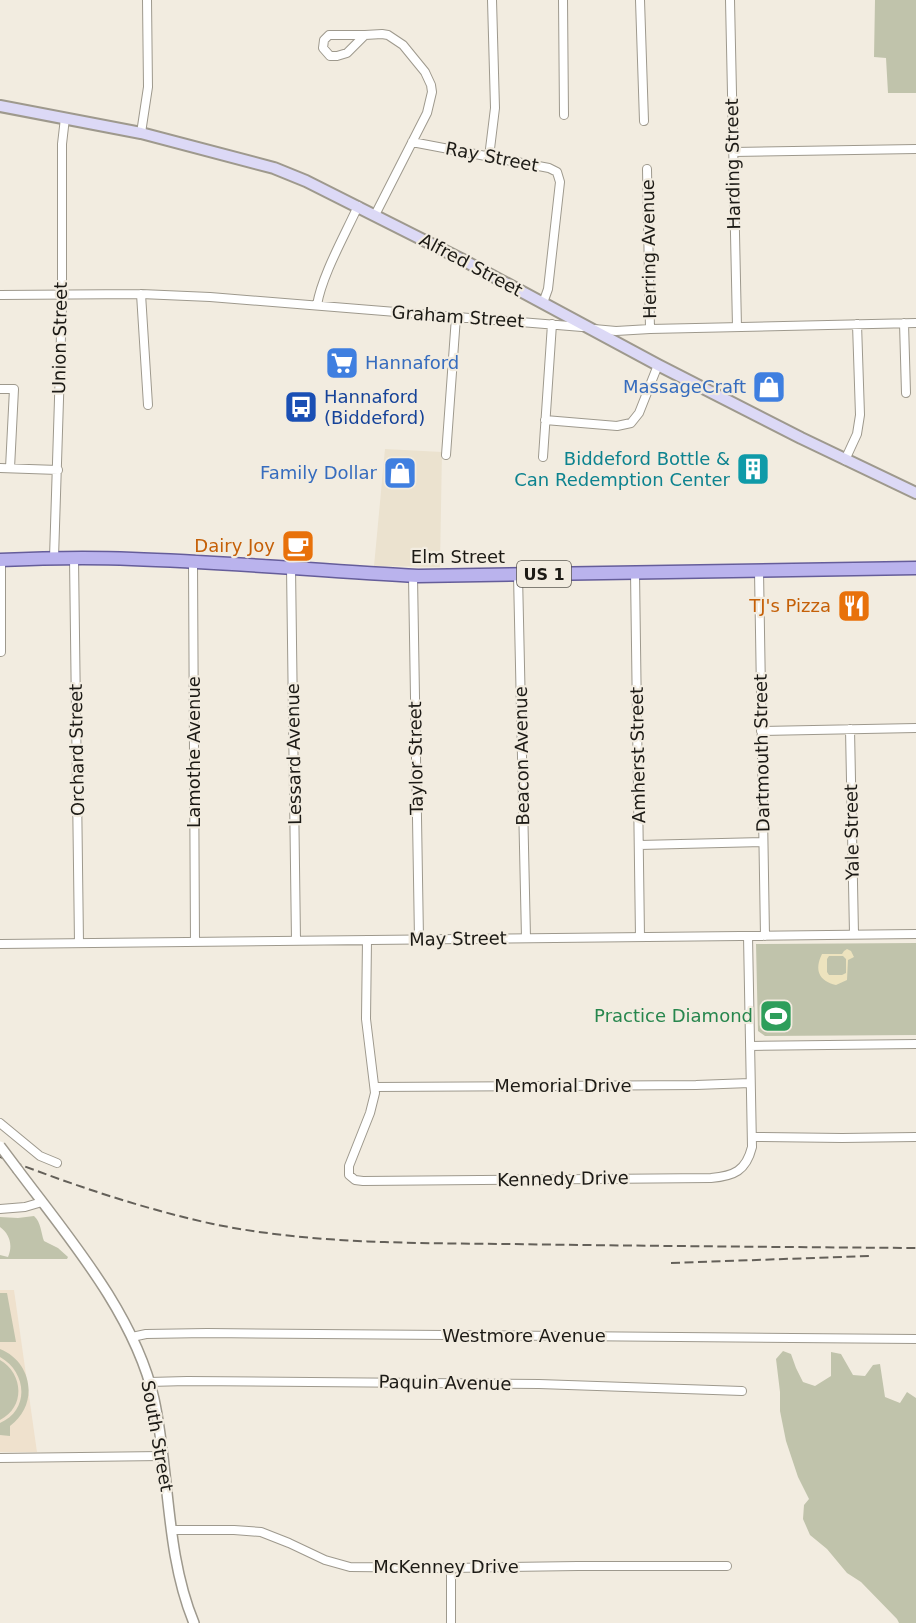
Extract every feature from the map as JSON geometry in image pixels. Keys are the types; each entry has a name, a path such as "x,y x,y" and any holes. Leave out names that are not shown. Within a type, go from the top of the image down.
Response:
{"main road":[{"name":"Alfred Street","path":"0,106 141,133 285,172 358,206 658,364 845,460 916,493"},
{"name":"Elm Street","path":"0,560 75,558 193,562 413,576 916,568"}],"street":[{"path":"141,133 148,87 147,0"},
{"path":"489,156 495,108 492,0"},
{"path":"563,0 564,115"},
{"path":"640,0 644,121"},
{"name":"Harding Street","path":"730,0 737,327"},
{"path":"365,35 343,55 330,56 323,48 324,40 329,35 382,34 394,37 429,79 432,92 429,106 375,215"},
{"name":"Union Street","path":"54,558 62,294 62,144 65,118"},
{"name":"Ray Street","path":"412,142 551,168 558,174 560,182 548,288 543,303"},
{"path":"733,152 916,149"},
{"name":"Herring Avenue","path":"647,169 650,329"},
{"path":"317,305 318,296 328,271 358,206"},
{"path":"141,294 148,405"},
{"name":"Graham Street","path":"0,295 141,294 317,305 552,324 616,332 650,329 916,323"},
{"path":"446,455 456,317"},
{"path":"904,323 906,393"},
{"path":"543,457 552,324"},
{"path":"845,460 857,434 860,415 857,324"},
{"path":"545,420 627,425 639,413 658,364"},
{"path":"0,389 14,389 10,468"},
{"path":"0,468 57,470"},
{"name":"Orchard Street","path":"75,558 79,943"},
{"path":"0,560 1,652"},
{"name":"Lamothe Avenue","path":"193,562 195,942"},
{"name":"Lessard Avenue","path":"291,567 296,940"},
{"name":"Dartmouth Street","path":"759,571 765,936"},
{"name":"Amherst Street","path":"634,572 640,937"},
{"name":"Beacon Avenue","path":"518,575 526,938"},
{"name":"Taylor Street","path":"413,576 419,939"},
{"path":"762,731 916,728"},
{"name":"Yale Street","path":"850,729 854,934"},
{"path":"639,845 763,842"},
{"name":"May Street","path":"0,944 916,934"},
{"path":"748,936 750,1083 756,1137 916,1137"},
{"path":"367,940 366,1019 375,1087"},
{"path":"750,1046 916,1044"},
{"name":"Memorial Drive","path":"375,1087 750,1083"},
{"name":"Kennedy Drive","path":"375,1087 373,1103 349,1166 350,1176 355,1180 719,1177 731,1175 744,1166 756,1137"},
{"path":"0,1123 40,1156 57,1163"},
{"name":"South Street","path":"0,1146 84,1259 132,1337 154,1399 181,1583 194,1623"},
{"path":"0,1209 25,1207 42,1202"},
{"name":"Westmore Avenue","path":"132,1337 153,1333 219,1333 916,1339"},
{"name":"Paquin Avenue","path":"149,1382 550,1384 741,1391"},
{"path":"0,1458 162,1456"},
{"name":"McKenney Drive","path":"172,1530 261,1532 325,1560 350,1567 727,1566"},
{"path":"451,1568 451,1623"}],"shaded area":[{"path":"385,449 442,452 440,567 374,566"},
{"path":"0,1290 14,1290 37,1452 0,1452"}],"green space":[{"path":"875,0 916,0 916,93 888,93 886,58 874,57"},
{"path":"916,943 916,1035 765,1036 758,1031 756,944"},
{"path":"34,1216 44,1241 58,1248 68,1257 67,1259 0,1259 0,1255 8,1257 10,1245 6,1233 0,1227 0,1217"},
{"path":"0,1293 7,1293 16,1342 0,1342"},
{"path":"0,1349 20,1364 28,1385 25,1407 10,1426 10,1436 0,1435 0,1423 10,1417 16,1409 20,1400 20,1381 16,1372 0,1357"},
{"path":"783,1351 791,1354 803,1382 815,1386 831,1376 831,1352 841,1354 853,1375 865,1376 873,1365 880,1364 885,1397 900,1403 907,1392 916,1398 916,1623 899,1623 861,1582 847,1573 827,1549 810,1535 803,1519 804,1505 809,1499 798,1477 786,1441 780,1411 776,1359"},
{"path":"0,1360 13,1373 18,1390 14,1407 0,1420"}],"sand":[{"path":"847,949 851,951 854,957 848,960 847,980 836,985 826,981 818,970 822,954 842,954","holes":["829,956 843,956 846,959 846,973 829,975 827,972"]}],"railway":[{"path":"0,1157 79,1186 159,1211 250,1231 324,1239 436,1243 916,1248"},
{"path":"671,1263 869,1256"}],"place":[{"name":"Hannaford","path":"342,363"},
{"name":"MassageCraft","path":"769,387"},
{"name":"Hannaford (Biddeford)","path":"301,407"},
{"name":"Biddeford Bottle & Can Redemption Center","path":"753,469"},
{"name":"Family Dollar","path":"400,473"},
{"name":"Dairy Joy","path":"298,546"},
{"name":"TJ's Pizza","path":"854,606"},
{"name":"Practice Diamond","path":"776,1016"}]}
